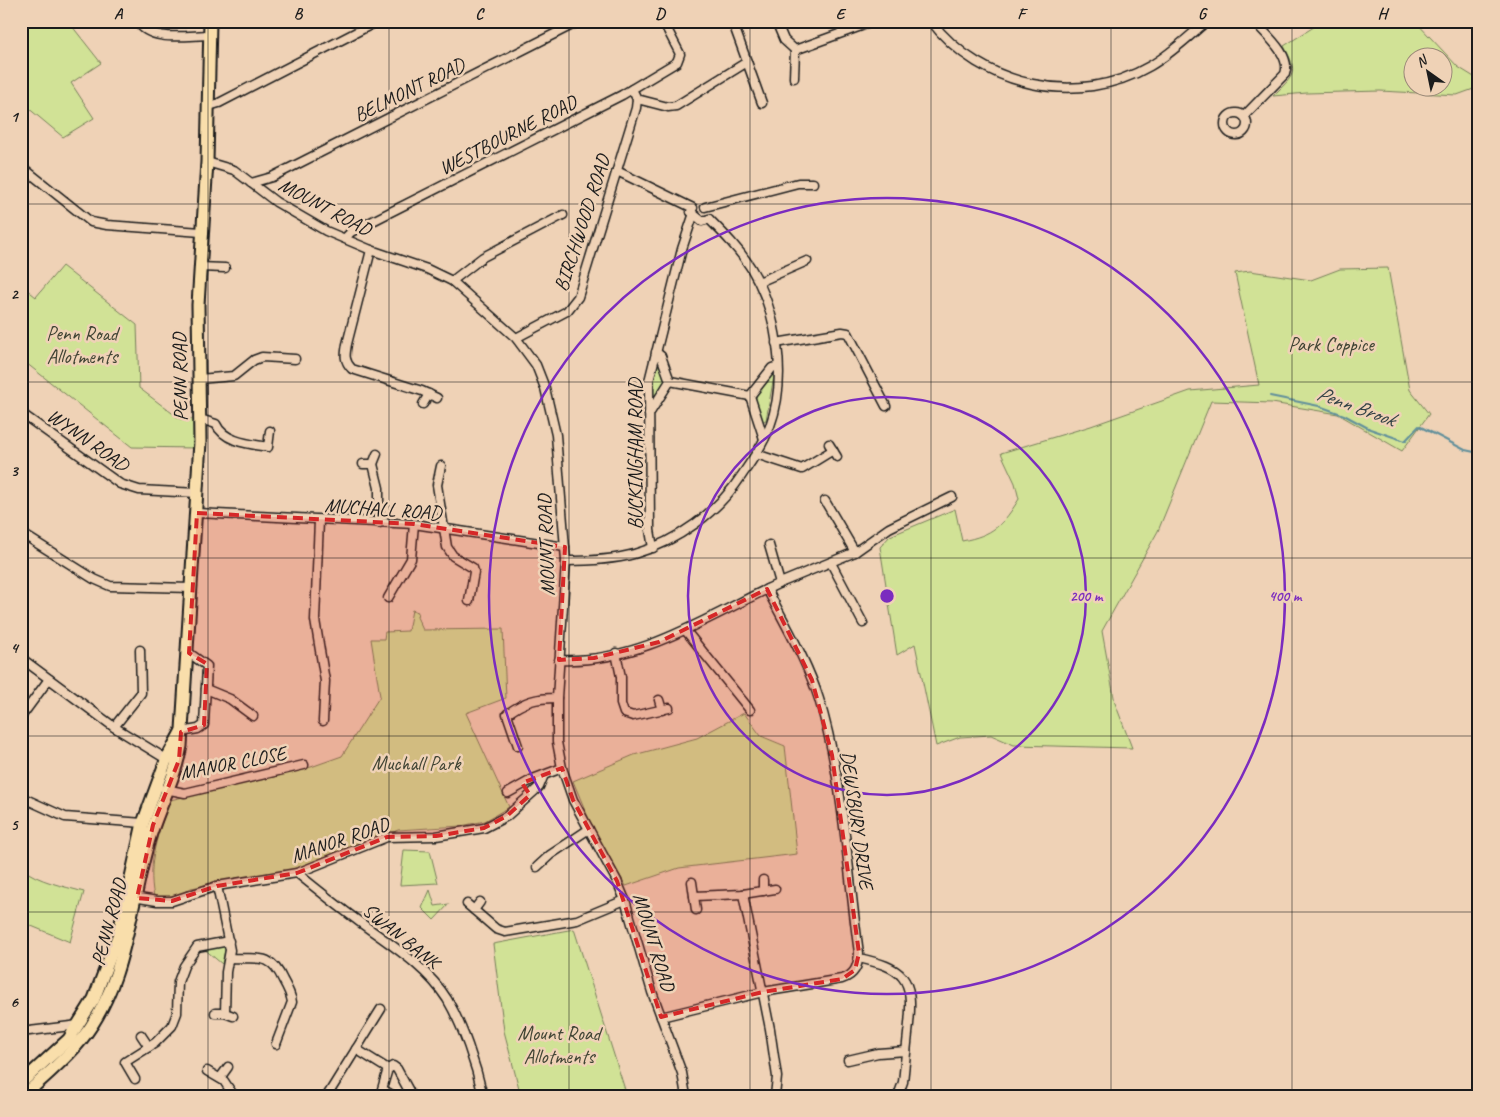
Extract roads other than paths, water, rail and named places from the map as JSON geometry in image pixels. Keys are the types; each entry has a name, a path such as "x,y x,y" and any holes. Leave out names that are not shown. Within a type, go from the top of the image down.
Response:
{"highway":[{"name":"PENN ROAD","path":"21,1084 69,1039 94,999 118,936 153,825 179,760 189,653 198,493 200,419 199,267 207,162 210,21"},
{"name":"PENN ROAD","path":"23,1096 75,1047 96,1019 114,978 127,939 131,897 143,823 167,758 181,732"}],"street":[{"path":"137,21 143,29 157,35 210,35"},
{"path":"209,106 219,103 378,21"},
{"name":"BELMONT ROAD","path":"250,183 272,177 580,21"},
{"name":"WESTBOURNE ROAD","path":"345,238 351,232 632,89 677,62 680,54 664,21"},
{"path":"776,21 784,40 795,50 794,78"},
{"path":"795,50 875,21"},
{"path":"931,21 952,44 994,71 1047,88 1066,89 1104,84 1138,72 1169,54 1206,21"},
{"path":"1244,116 1286,70 1283,56 1254,21"},
{"path":"734,26 762,103"},
{"path":"632,89 637,99 668,107 676,106 747,62"},
{"name":"BIRCHWOOD ROAD","path":"516,338 567,312 578,297 637,99"},
{"name":"MOUNT ROAD","path":"207,162 227,167 276,202 326,231 371,250 427,269 452,281 516,338 536,365 550,403 557,451 566,561 557,698 557,742 562,768 573,800 617,881 625,900 635,942 682,1073 686,1096"},
{"path":"21,166 91,222 107,225 201,232"},
{"path":"617,171 693,212 702,221 709,219"},
{"path":"693,212 700,205 704,207 798,183 813,182"},
{"path":"704,207 710,213 709,219"},
{"name":"BUCKINGHAM ROAD","path":"653,548 650,530 649,381 693,212"},
{"path":"452,281 483,257 563,215"},
{"path":"566,561 607,560 653,548 673,538 715,508 737,483 764,439 776,404 778,366 776,343 769,308 758,282 731,240 709,219"},
{"path":"371,250 344,354 346,363 352,369 437,398"},
{"path":"758,282 807,261"},
{"path":"199,267 225,268"},
{"path":"776,343 842,332 848,333 886,406"},
{"path":"656,352 661,356 670,382"},
{"path":"199,379 234,376 254,360 262,357 295,359"},
{"path":"750,396 772,368 778,366"},
{"path":"670,382 750,396"},
{"path":"649,414 670,382"},
{"path":"423,404 428,394"},
{"path":"750,396 764,439"},
{"name":"WYNN ROAD","path":"21,413 131,489 198,493"},
{"path":"200,419 216,424 219,432 226,436 249,444 268,447 270,431"},
{"path":"756,454 802,469 833,451"},
{"path":"377,454 373,464 379,488 379,523"},
{"path":"364,464 373,464"},
{"path":"441,466 437,485 447,547 453,556 473,568 474,572 469,601"},
{"path":"559,660 582,660 616,653 658,642 686,631 767,589 855,552 889,528 952,496"},
{"path":"838,504 827,504 855,552"},
{"name":"MUCHALL ROAD","path":"197,512 414,524 565,547"},
{"path":"319,520 316,620 325,681 323,722"},
{"path":"388,598 411,559 414,524"},
{"path":"21,533 94,579 110,586 192,588"},
{"path":"769,545 780,583"},
{"path":"763,557 772,554"},
{"path":"830,563 863,623"},
{"name":"DEWSBURY DRIVE","path":"767,589 812,680 823,715 837,779 859,958"},
{"path":"686,631 750,710"},
{"path":"114,727 141,693 140,650"},
{"path":"181,732 198,729 204,725 207,666 189,653"},
{"path":"616,653 620,677 621,704 624,713 633,716 665,709 659,700"},
{"path":"21,658 114,727 167,758 179,760"},
{"path":"21,717 49,679"},
{"path":"206,689 230,699 253,716"},
{"path":"518,746 507,714 519,705 537,698 557,698"},
{"path":"324,709 333,710"},
{"name":"MANOR CLOSE","path":"156,787 185,793 304,765"},
{"path":"508,793 562,768"},
{"name":"MANOR ROAD","path":"131,897 172,900 217,886 297,873 387,837 436,836 484,828 508,816 539,787 544,775"},
{"path":"523,785 530,795"},
{"path":"21,797 65,817 143,823"},
{"path":"537,867 550,855 589,829"},
{"name":"SWAN BANK","path":"297,873 406,957 439,990 447,1000 468,1046 476,1067 483,1096"},
{"path":"763,880 764,891"},
{"path":"692,882 696,910"},
{"path":"217,886 229,941 230,958 226,972 225,1013"},
{"path":"694,896 743,894 775,889"},
{"path":"743,894 763,992 777,1077 775,1096"},
{"path":"467,904 496,929 505,932 577,920 625,900"},
{"path":"474,910 480,902"},
{"path":"135,1079 125,1062 161,1037 174,1022 177,1013 178,982 184,966 193,952 202,945 229,941"},
{"path":"230,958 263,959 271,962 279,972 292,1002 276,1044"},
{"path":"661,1017 763,992 848,977 855,970 859,958 887,966 898,973 907,983 911,1000 903,1082 898,1096"},
{"path":"327,1096 380,1009"},
{"path":"215,1013 225,1013 233,1016"},
{"path":"21,1032 80,1024"},
{"path":"141,1035 148,1047"},
{"path":"356,1049 388,1069"},
{"path":"848,1060 878,1053 906,1051"},
{"path":"394,1096 382,1089 388,1069 393,1066 400,1072 409,1090 408,1096"},
{"path":"220,1078 228,1067"},
{"path":"207,1071 228,1084 234,1096"}],"waterway":[{"name":"Penn Brook","path":"1270,396 1319,406 1344,415 1370,429 1405,441 1419,426 1465,450 1479,453"}],"park label":[{"name":"Penn Road Allotments","path":"82,344"},
{"name":"Park Coppice","path":"1331,344"},
{"name":"Muchall Park","path":"416,763"},
{"name":"Mount Road Allotments","path":"559,1044"}]}
